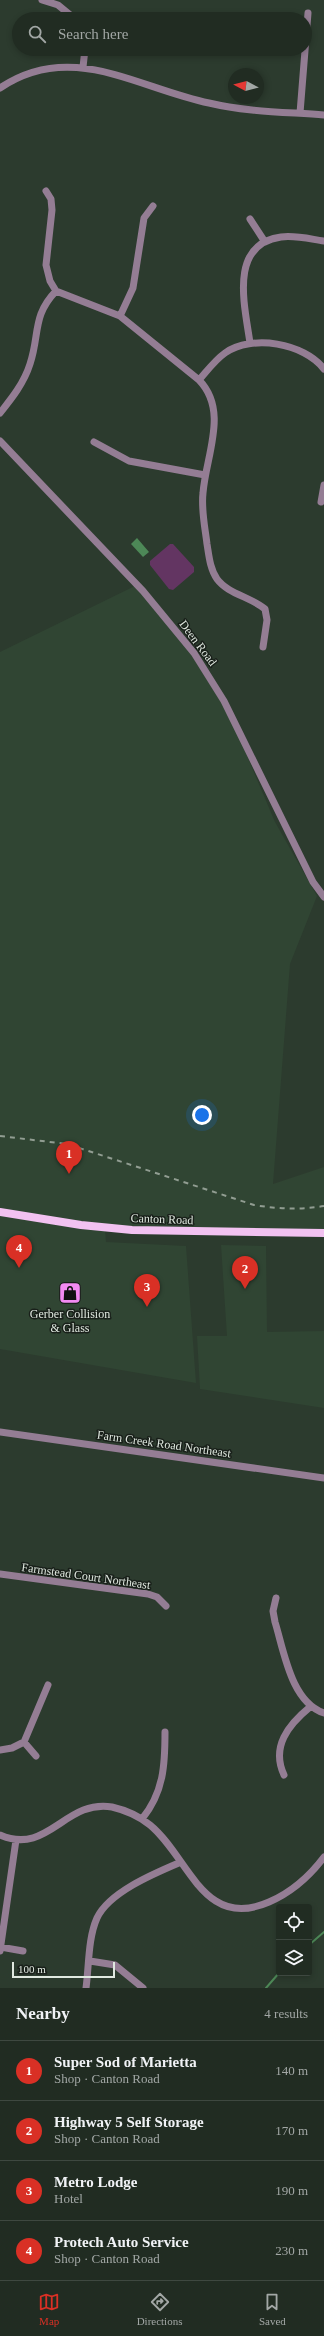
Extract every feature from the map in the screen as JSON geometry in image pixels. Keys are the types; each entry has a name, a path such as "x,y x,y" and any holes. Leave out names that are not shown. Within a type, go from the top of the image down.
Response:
{"main road":[{"name":"Canton Road","path":"0,1212 81,1225 132,1230 324,1233"}],"street":[{"path":"42,0 58,5 66,12"},
{"path":"83,67 84,56"},
{"path":"300,113 305,56"},
{"path":"0,88 19,77 44,69 83,67 209,104 253,110 324,115"},
{"path":"46,191 51,199 52,210 46,265 50,281 56,291 120,316 199,380 209,392 215,414 205,475 203,515 211,566 223,585 256,602 265,609 267,620 263,646"},
{"path":"120,316 133,288 144,218 153,206"},
{"path":"250,218 265,242"},
{"path":"250,343 243,274 248,260 265,242 283,237 324,241"},
{"path":"0,413 27,373 40,312 46,302 56,291"},
{"path":"199,380 224,353 250,343 287,346 301,350 315,359 324,369"},
{"name":"Deen Road","path":"0,441 143,591 194,653 224,701 313,882 324,897"},
{"path":"94,442 129,461 205,475"},
{"path":"321,502 324,485"},
{"name":"Farm Creek Road Northeast","path":"0,1432 324,1478"},
{"name":"Farmstead Court Northeast","path":"0,1574 148,1594 157,1598 166,1606"},
{"path":"276,1598 273,1611 277,1629 296,1688 310,1707 324,1713"},
{"path":"0,1750 12,1748 24,1742 48,1685"},
{"path":"284,1775 278,1757 280,1746 291,1727 310,1707"},
{"path":"142,1819 154,1802 163,1777 166,1732"},
{"path":"24,1742 36,1756"},
{"path":"0,1835 16,1840 33,1839 43,1835 72,1815 92,1807 111,1807 142,1819 160,1834 212,1899 226,1907 240,1910 263,1905 294,1888 310,1875 324,1856"},
{"path":"16,1840 0,1949 23,1951"},
{"path":"86,1988 95,1923 105,1906 121,1893 181,1862"},
{"path":"90,1961 115,1966 143,1988"}],"shaded area":[{"path":"137,538 149,552 143,557 131,544"},
{"path":"170,544 173,544 194,567 194,572 173,590 169,589 150,565 150,561"},
{"path":"141,583 222,697 275,822 317,896 290,964 273,1184 324,1167 324,1232 105,1229 106,1242 186,1246 196,1383 0,1349 0,652"},
{"path":"221,1245 266,1246 267,1332 324,1331 324,1408 200,1389 197,1336 227,1336"}],"waterway":[{"path":"312,1942 324,1932"},
{"path":"266,1988 276,1976"}],"railway":[{"path":"0,1136 67,1144 254,1205 289,1208 324,1206"}],"place":[{"name":"Super Sod of Marietta","path":"69,1174"},
{"name":"Protech Auto Service","path":"19,1268"},
{"name":"Highway 5 Self Storage","path":"245,1289"},
{"name":"Gerber Collision & Glass","path":"70,1293"},
{"name":"Metro Lodge","path":"147,1307"}]}
